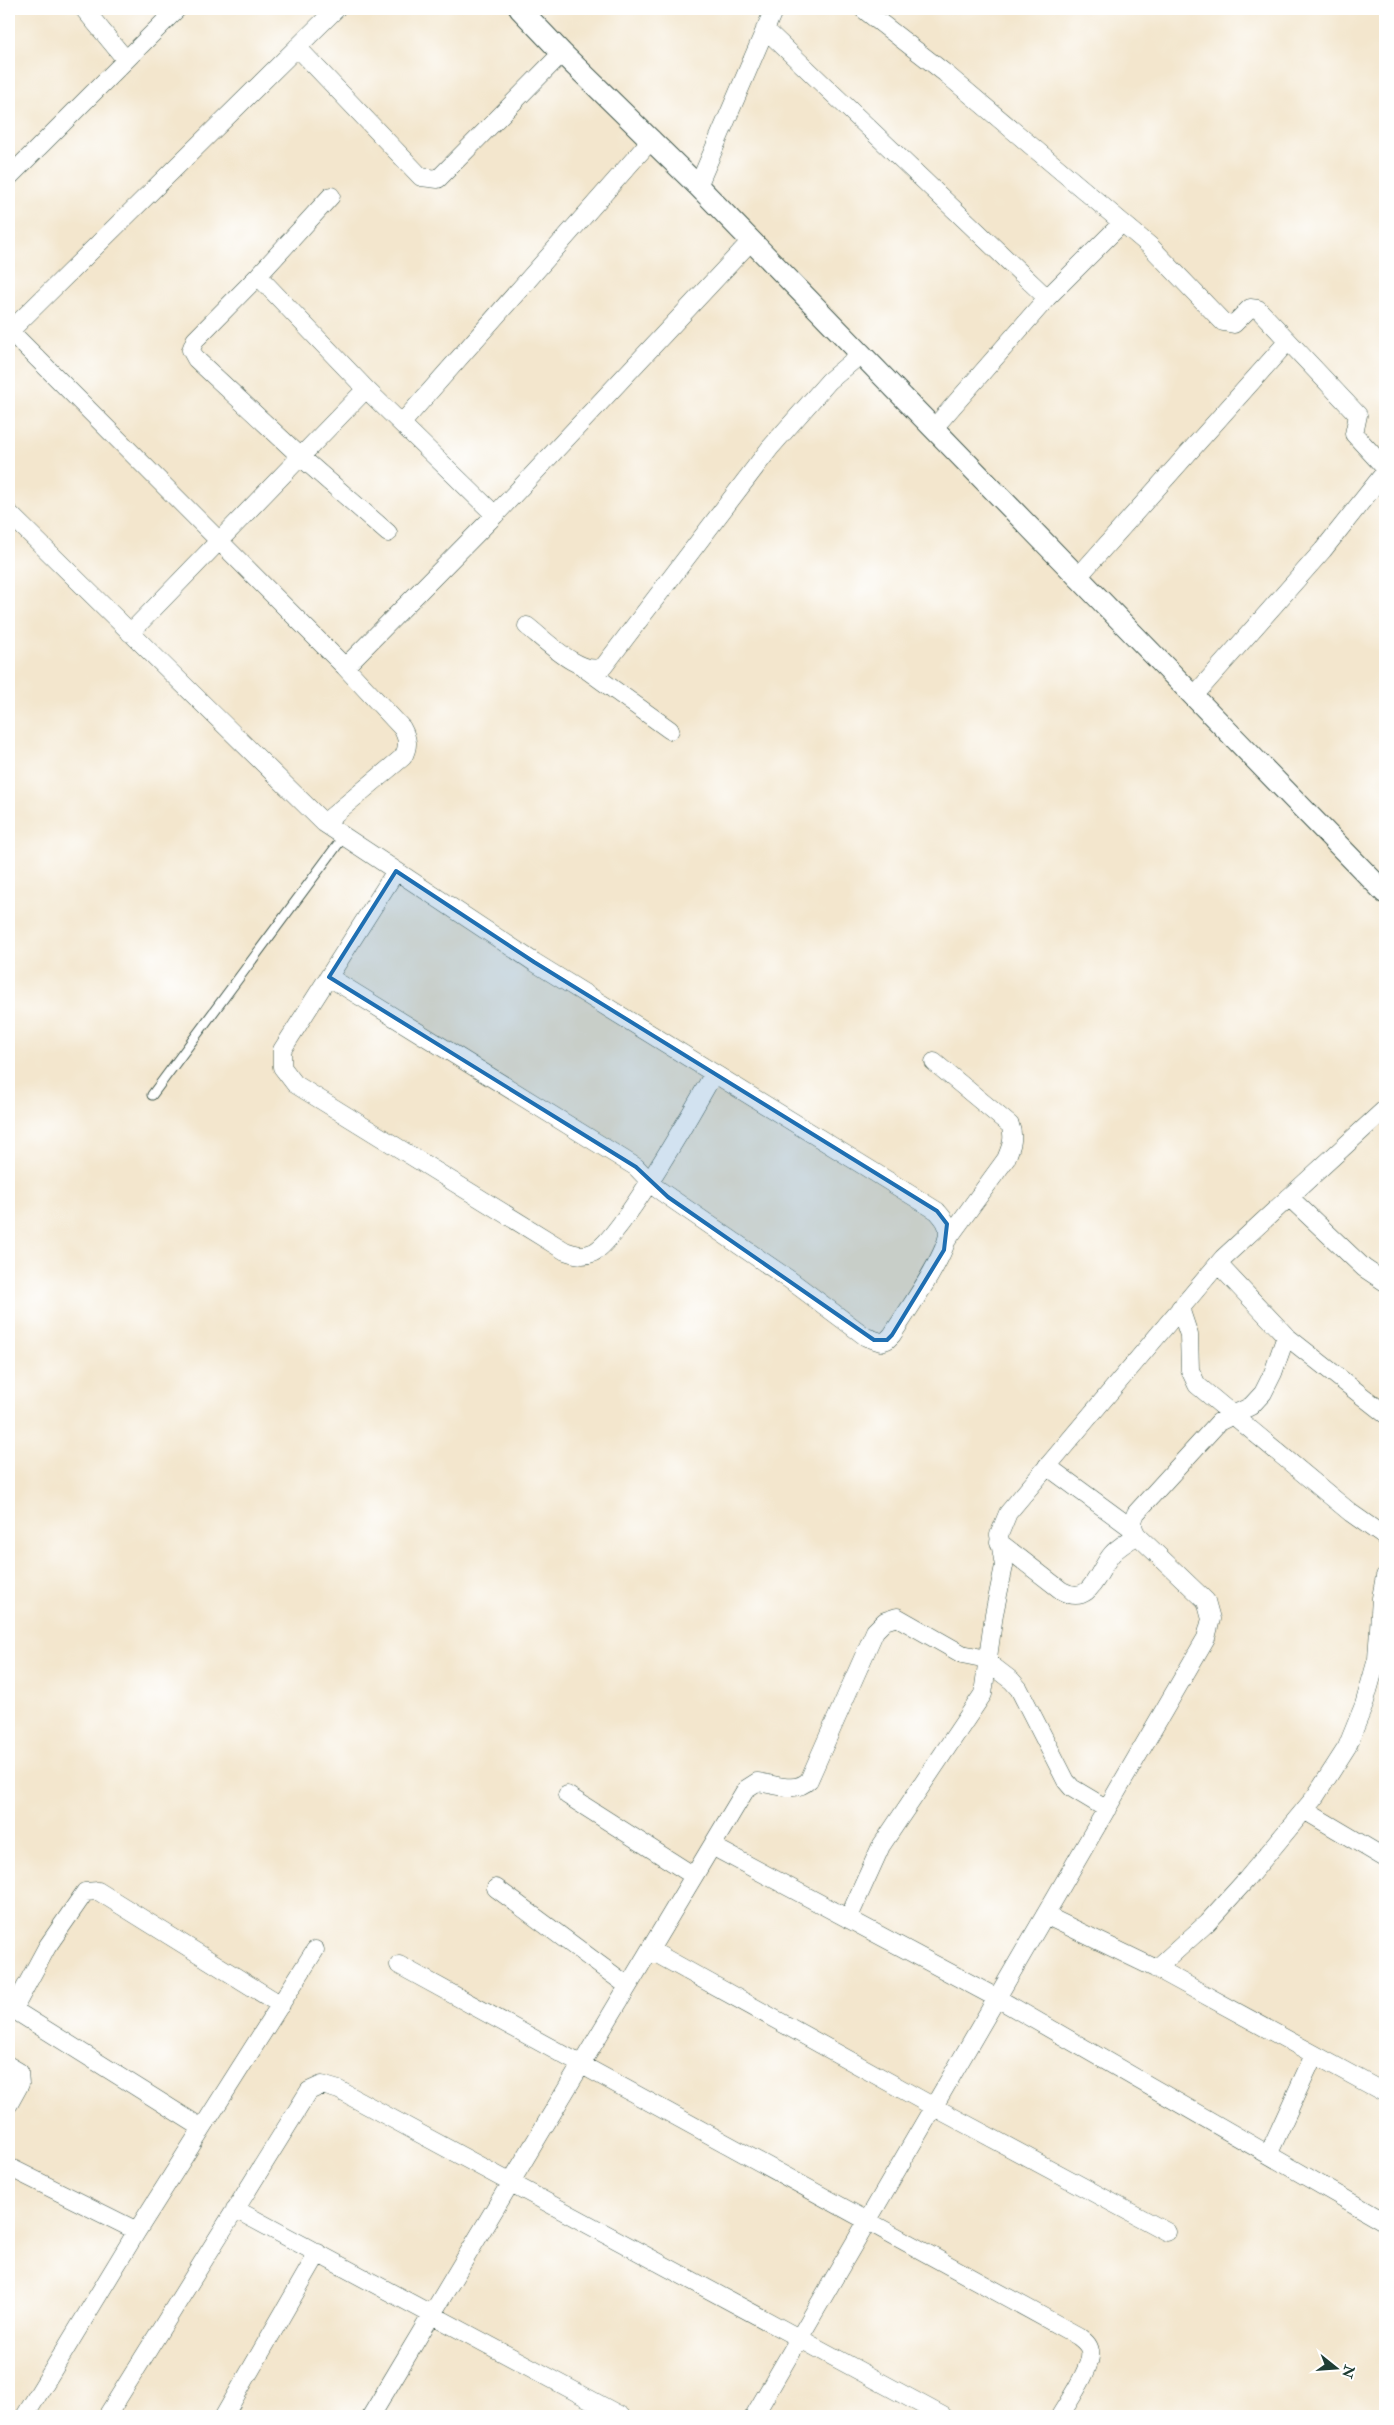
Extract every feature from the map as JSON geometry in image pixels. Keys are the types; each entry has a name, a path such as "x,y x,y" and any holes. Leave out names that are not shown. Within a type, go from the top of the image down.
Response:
{"street":[{"path":"84,9 126,60"},
{"path":"9,177 177,9"},
{"path":"324,823 396,765 407,749 408,739 402,728 345,667 9,332 336,9"},
{"path":"520,9 562,53 698,186 1385,893"},
{"path":"698,186 774,9"},
{"path":"863,9 945,73 1150,246 1223,322 1234,324 1250,308 1258,309 1358,415 1354,434 1385,468"},
{"path":"766,29 1047,298"},
{"path":"297,47 421,177 429,180 438,179 562,53"},
{"path":"402,423 652,139"},
{"path":"331,196 258,276 195,340 192,350 196,359 301,457 388,533"},
{"path":"933,429 1047,298 1122,222"},
{"path":"345,667 495,514 751,241"},
{"path":"258,276 366,389 495,514"},
{"path":"1077,578 1288,341"},
{"path":"584,668 598,670 612,658 770,448 829,381 861,354"},
{"path":"130,633 366,389"},
{"path":"1193,697 1323,550 1385,472"},
{"path":"9,513 324,823 534,962 937,1212 947,1224 947,1240 944,1250 888,1340 874,1340 866,1337 790,1280 668,1197 636,1167 329,976"},
{"path":"527,626 670,730"},
{"path":"396,871 282,1050 282,1067 295,1084 565,1251 580,1255 592,1253 607,1243 650,1181 714,1073"},
{"path":"934,1062 1010,1126 1013,1133 1012,1145 1006,1159 947,1240"},
{"path":"848,1919 881,1846 978,1705 986,1684 994,1614 1004,1566 999,1542 1001,1528 1008,1513 1218,1264 1385,1110"},
{"path":"1290,1197 1364,1268 1385,1282"},
{"path":"1218,1264 1286,1336 1385,1414"},
{"path":"1180,1308 1189,1334 1190,1370 1193,1380 1351,1512 1385,1537"},
{"path":"1135,1532 1132,1524 1136,1513 1219,1422 1251,1406 1263,1393 1273,1373 1286,1336"},
{"path":"754,2416 1206,1638 1211,1619 1206,1601 1135,1532 1047,1466"},
{"path":"999,1542 1062,1591 1070,1596 1079,1596 1090,1589 1112,1554 1135,1532"},
{"path":"1156,1969 1207,1923 1246,1880 1315,1797 1347,1747 1364,1706 1377,1660 1381,1598 1385,1576"},
{"path":"371,2416 746,1789 752,1784 765,1783 793,1788 804,1785 809,1780 875,1631 885,1621 897,1618 962,1654 982,1658 989,1662 1019,1689 1060,1771 1072,1788 1107,1809"},
{"path":"567,1795 694,1876"},
{"path":"1304,1810 1385,1858"},
{"path":"712,1846 997,1998 1269,2153 1385,2222"},
{"path":"496,1888 628,1986"},
{"path":"202,2128 10,2008 18,2001 47,1947 85,1892 93,1890 280,2005"},
{"path":"1045,1915 1156,1969 1385,2093"},
{"path":"25,2416 137,2231 315,1950"},
{"path":"650,1950 934,2107 1167,2232"},
{"path":"398,1965 580,2066 868,2220 1086,2343 1090,2351 1089,2362 1060,2416"},
{"path":"1269,2153 1314,2055"},
{"path":"9,2066 19,2072 20,2078 18,2088 9,2104"},
{"path":"107,2416 309,2091 322,2085 339,2090 799,2340 943,2416"},
{"path":"9,2167 137,2231"},
{"path":"236,2209 621,2416"},
{"path":"224,2416 318,2253"}],"lane":[{"path":"152,1095 344,836"}],"highlighted area":[{"path":"396,871 534,962 937,1211 947,1224 944,1250 892,1335 887,1340 874,1340 668,1197 636,1167 329,977"}]}
